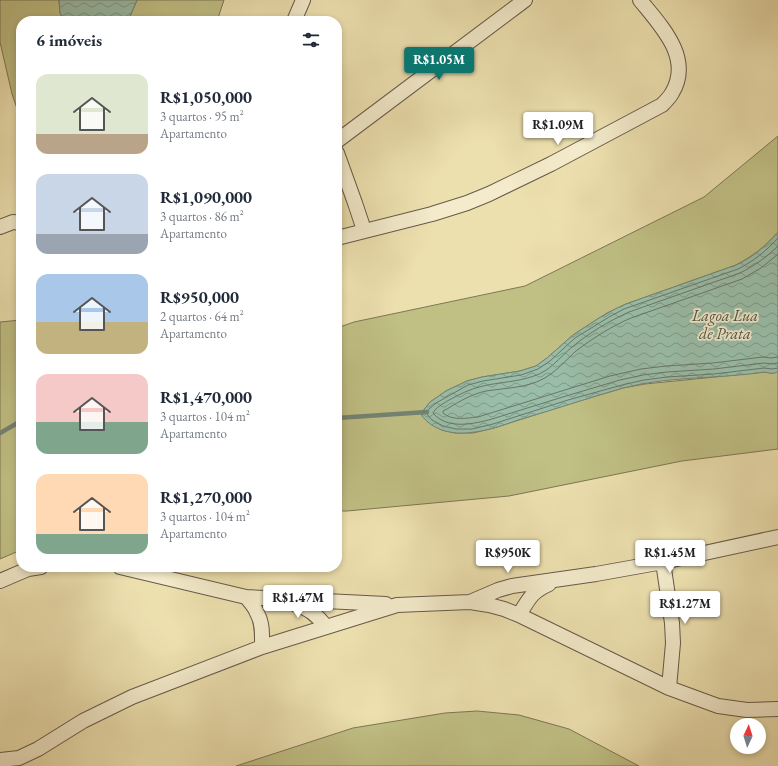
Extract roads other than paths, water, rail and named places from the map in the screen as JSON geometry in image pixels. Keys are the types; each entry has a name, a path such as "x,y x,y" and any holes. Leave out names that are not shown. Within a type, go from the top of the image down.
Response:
{"street":[{"path":"296,16 303,0"},
{"path":"342,137 525,0"},
{"path":"342,237 467,204 552,164 662,105 672,94 677,83 680,71 677,52 666,33 640,0"},
{"path":"342,166 356,203 364,230"},
{"path":"0,216 11,224"},
{"path":"470,602 498,590 512,586 663,562 778,537"},
{"path":"663,562 672,623 673,643 669,688"},
{"path":"0,581 23,572"},
{"path":"141,572 246,597 397,605 470,602 489,605 519,615 669,688 718,706 747,710 778,709"},
{"path":"519,615 530,597 535,592 556,580"},
{"path":"246,597 257,613 260,622 262,647"},
{"path":"280,599 307,609 320,619 326,627"},
{"path":"0,760 19,758 38,749 83,721 132,697 262,647 397,605"}],"water":[{"path":"59,0 137,0 130,16 62,16"},
{"name":"Lagoa Lua de Prata","path":"778,232 778,371 775,373 765,372 658,381 640,384 492,428 472,432 453,433 441,430 426,421 422,416 423,411 430,402 446,391 467,381 520,371 536,366 573,335 617,308 736,265 759,251"}],"waterway":[{"path":"342,418 427,412"},
{"path":"0,433 16,424"}]}
